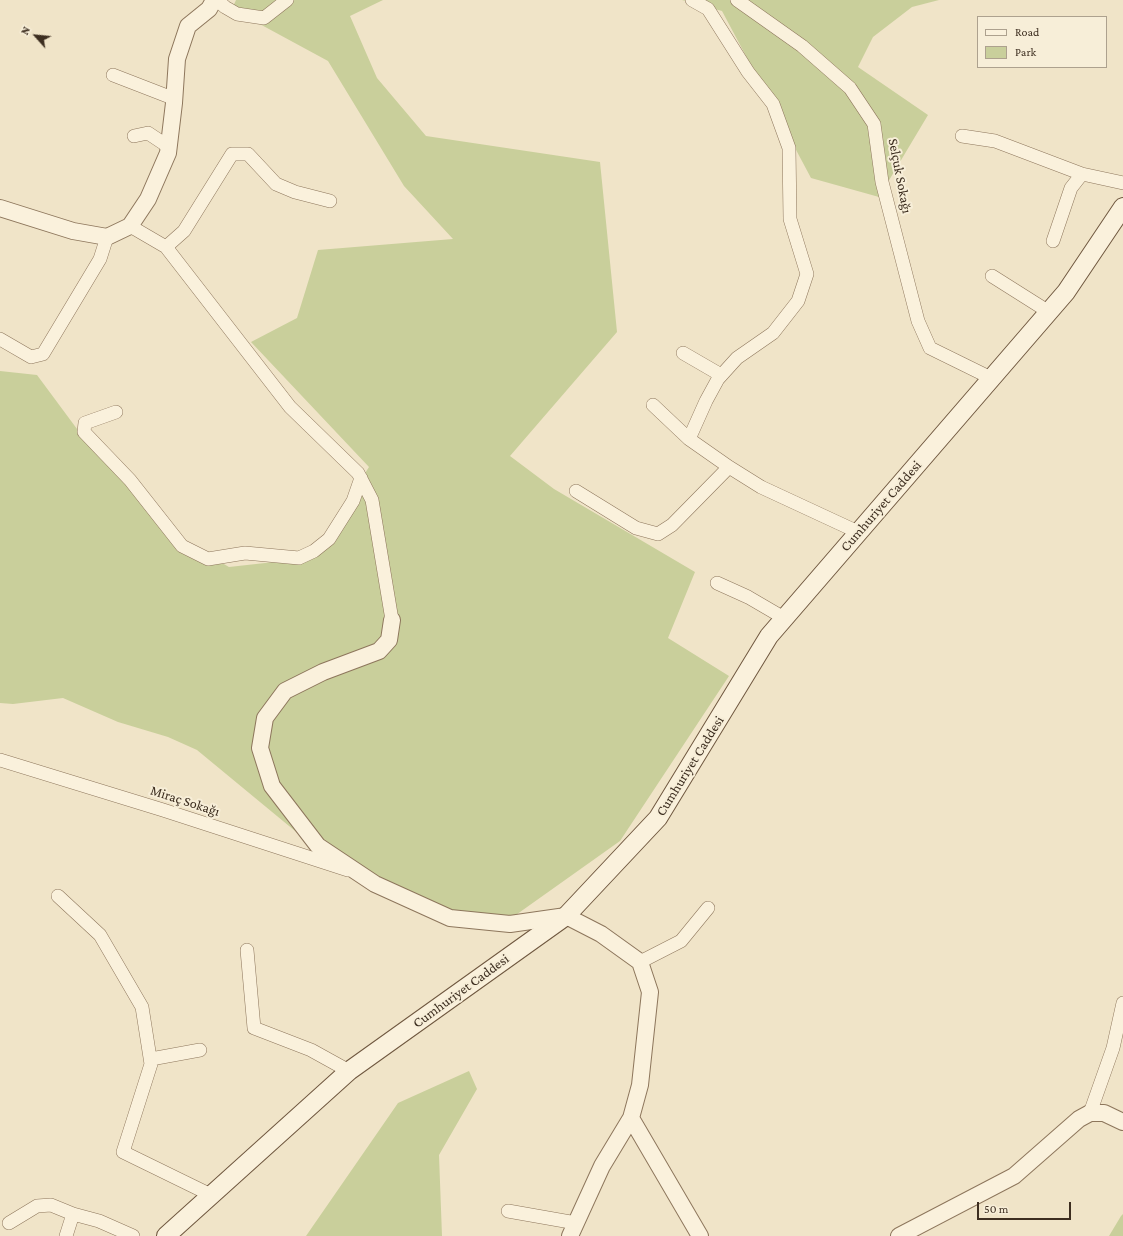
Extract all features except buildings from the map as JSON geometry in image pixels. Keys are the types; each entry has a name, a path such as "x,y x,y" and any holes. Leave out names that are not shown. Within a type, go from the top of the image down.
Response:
{"main road":[{"name":"Cumhuriyet Caddesi","path":"166,1236 349,1071 566,916 658,818 769,636 1066,292 1123,208"}],"street":[{"path":"0,208 73,231 107,237 130,226 148,199 168,153 175,99 177,59 188,26 209,9 216,0 237,14 264,18 286,0"},
{"path":"689,439 706,400 718,379 737,358 773,332 798,301 807,274 790,219 789,148 773,104 748,72 708,9 692,0"},
{"name":"Selçuk Sokağı","path":"737,0 802,46 850,88 874,124 882,182 918,321 930,348 992,378"},
{"path":"113,75 175,99"},
{"path":"134,136 148,133 168,148"},
{"path":"962,136 995,141 1082,174 1123,184"},
{"path":"166,247 184,231 232,154 248,154 276,184 295,192 330,201"},
{"path":"1053,242 1071,188 1082,174"},
{"path":"130,226 166,247 290,407 358,473 372,500 392,620 389,640 379,651 323,672 285,691 265,718 260,748 272,786 318,846 376,884 450,918 510,924 566,916 601,934 640,962 650,992 640,1085 631,1118 602,1166 573,1229 508,1211"},
{"path":"0,340 31,357 43,354 100,259 107,237"},
{"path":"992,276 1049,312"},
{"path":"683,353 721,375"},
{"path":"653,405 689,439 761,487 858,532"},
{"path":"116,412 85,423 84,432 130,480 182,546 208,559 245,553 299,558 314,551 329,539 353,501 361,478"},
{"path":"576,491 636,528 658,534 672,525 729,467"},
{"path":"717,583 748,597 784,618"},
{"name":"Miraç Sokağı","path":"0,760 163,810 361,874"},
{"path":"58,896 100,935 142,1007 151,1064 123,1152 210,1195"},
{"path":"640,962 681,942 708,908"},
{"path":"248,950 254,1028 311,1050 349,1071"},
{"path":"1090,1113 1113,1048 1123,1003"},
{"path":"150,1059 200,1050"},
{"path":"899,1236 1014,1176 1079,1119 1090,1113 1104,1112 1123,1122"},
{"path":"631,1118 700,1236"},
{"path":"9,1223 37,1206 51,1205 73,1214 98,1221 133,1236"},
{"path":"66,1236 73,1214"}],"green space":[{"path":"236,0 383,0 350,16 377,78 426,136 600,162 617,332 510,456 554,489 695,572 668,638 729,676 620,841 513,917 433,910 306,840 197,750 168,737 118,722 63,698 13,704 0,703 0,371 37,375 80,433 182,540 229,567 310,558 369,467 251,342 297,318 318,250 453,239 404,186 328,61 232,9"},
{"path":"682,0 939,0 912,7 873,37 858,67 928,115 879,197 811,178 722,11"},
{"path":"469,1071 477,1089 439,1155 442,1236 306,1236 398,1103"},
{"path":"1123,1214 1123,1236 1109,1236 1121,1216"}]}
